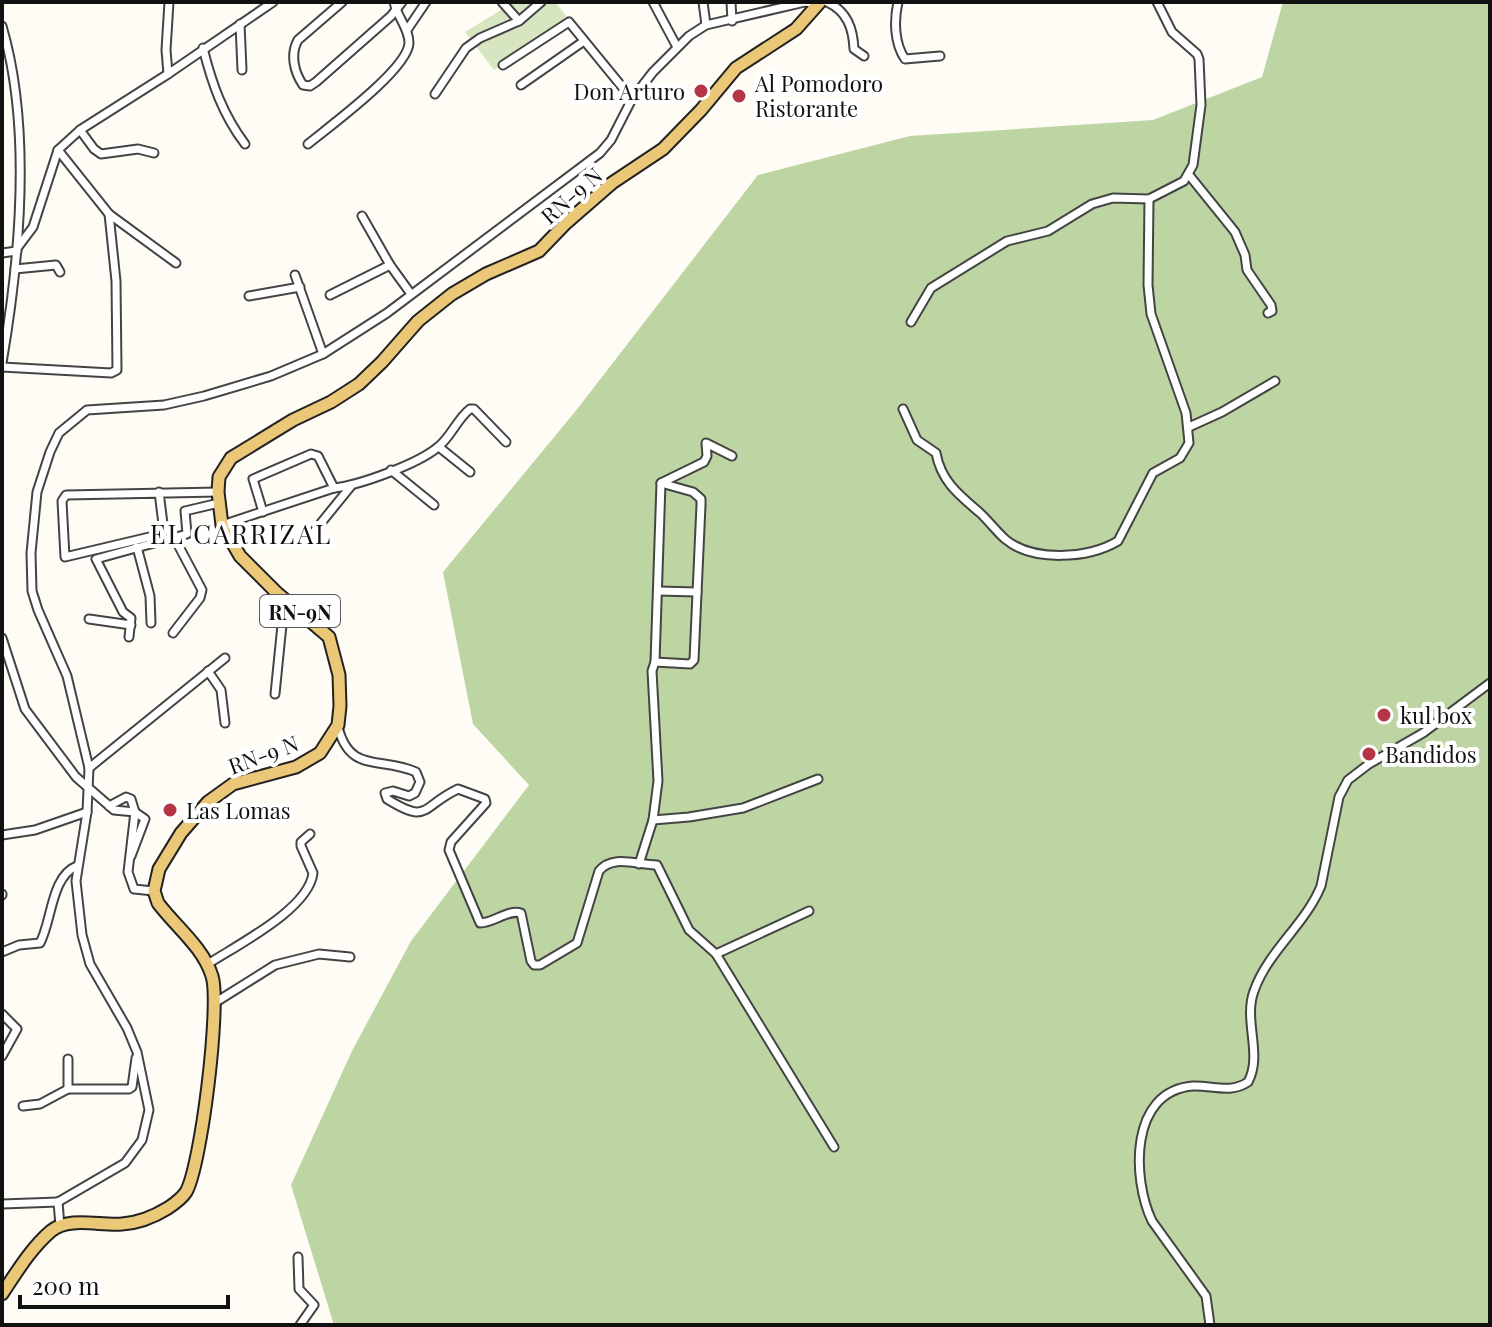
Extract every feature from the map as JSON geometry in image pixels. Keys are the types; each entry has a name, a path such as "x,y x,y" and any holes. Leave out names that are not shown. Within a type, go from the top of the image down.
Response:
{"main road":[{"name":"RN-9 N","path":"218,497 219,477 231,458 359,384 418,321 452,294 486,274 539,251 612,183 663,149 736,68 796,29 822,3"},
{"name":"RN-9N","path":"218,497 222,525 240,556 329,637 339,675 338,725"},
{"name":"RN-9 N","path":"154,891 159,869 181,833 208,802 233,784 296,767 320,753 338,725"},
{"path":"2,1294 51,1231 69,1223 124,1224 150,1218 185,1194 192,1177 201,1136 216,1002 213,978 208,964 165,913 154,891"}],"street":[{"path":"168,74 169,2"},
{"path":"2,253 18,249 33,227 58,150 80,130 273,2"},
{"path":"342,2 298,40 294,48 295,70 303,85 310,86 316,82 402,2"},
{"path":"407,30 426,2"},
{"path":"502,2 519,21"},
{"path":"435,94 466,48 480,38 519,21 541,2"},
{"path":"653,2 677,47"},
{"path":"703,2 706,25"},
{"path":"731,2 732,21"},
{"path":"2,1204 58,1202 125,1163 142,1140 149,1110 137,1052 127,1028 90,964 78,906 77,866 87,812 89,768 67,676 32,591 31,553 37,492 59,433 87,410 164,405 204,396 271,376 346,341 600,153 611,140 632,99 677,47 706,25 805,2 822,3 843,10 851,29 854,49 864,56"},
{"path":"898,2 895,21 901,54 908,61 940,56"},
{"path":"911,322 931,288 1007,241 1048,231 1092,204 1128,197 1149,199 1180,184 1189,175 1201,105 1199,59 1172,32 1157,2"},
{"path":"308,144 405,59 409,39 395,6"},
{"path":"503,65 568,22 632,99"},
{"path":"240,24 242,70"},
{"path":"2,26 13,62 19,118 18,249 2,365 111,373 117,370 116,281 109,214"},
{"path":"521,85 584,41"},
{"path":"203,48 226,117 245,144"},
{"path":"2,63 13,62"},
{"path":"80,130 101,154 138,149 154,153"},
{"path":"58,150 109,214 176,263"},
{"path":"1189,175 1240,241 1247,270 1271,305 1272,311 1268,313"},
{"path":"903,409 917,440 936,453 938,467 951,489 993,524 1007,540 1043,556 1064,556 1110,546 1118,541 1153,473 1185,453 1189,443 1189,427 1151,314 1148,285 1149,199"},
{"path":"362,216 411,294"},
{"path":"15,269 56,265 60,272"},
{"path":"330,295 390,265"},
{"path":"295,275 323,354"},
{"path":"249,296 300,287"},
{"path":"1189,427 1275,381"},
{"path":"222,525 334,488 351,486 391,470 439,447 470,409 474,409 506,442"},
{"path":"661,483 704,462 706,443 732,456"},
{"path":"439,447 470,472"},
{"path":"263,512 253,479 311,454 318,456 334,488"},
{"path":"391,470 434,505"},
{"path":"639,864 653,820 658,781 652,671 655,662 661,483"},
{"path":"655,662 693,663 701,499 693,492 661,483"},
{"path":"308,539 351,486"},
{"path":"159,492 162,534 65,557 62,501 66,495 159,492 218,497"},
{"path":"129,637 131,618 123,612 96,559 175,539 189,532 185,511 218,497"},
{"path":"173,633 200,598 202,590 175,539"},
{"path":"137,547 150,596 151,623"},
{"path":"658,591 697,592"},
{"path":"275,694 283,615 288,601"},
{"path":"89,619 131,625"},
{"path":"2,638 25,709 89,790 119,812 135,812"},
{"path":"89,768 225,658"},
{"path":"208,671 221,690 225,723"},
{"path":"1210,1325 1206,1296 1145,1207 1140,1161 1144,1122 1153,1108 1180,1089 1192,1086 1232,1088 1248,1082 1254,1065 1249,1016 1254,989 1263,971 1315,902 1343,787 1369,764 1423,733 1490,683"},
{"path":"338,725 343,745 354,757 416,772 420,782 415,793 409,796 393,791 385,793 387,799 409,813 419,813 458,789 485,799 486,803 451,842 449,850 480,923 515,911 521,913 534,965 540,965 577,943 599,871 604,864 614,861 657,865 689,930 716,954 834,1147"},
{"path":"653,820 743,808 818,779"},
{"path":"109,806 129,796 135,812 128,872 134,889 154,891"},
{"path":"2,835 35,830 87,812"},
{"path":"208,964 286,914 309,887 313,873 301,842 310,834"},
{"path":"2,952 19,945 40,943 60,884 68,869 77,866"},
{"path":"716,954 809,911"},
{"path":"216,1002 275,965 319,954 350,957"},
{"path":"2,1014 17,1029 2,1056"},
{"path":"23,1106 40,1104 68,1089 129,1089 132,1087 137,1052"},
{"path":"68,1059 68,1089"},
{"path":"58,1202 60,1226"},
{"path":"298,1257 299,1289 314,1305 300,1325"}],"green space":[{"path":"514,2 555,2 569,19 494,70 465,32"},
{"path":"1283,2 1490,2 1490,1325 334,1325 291,1185 352,1051 411,941 529,785 473,724 443,572 578,408 758,175 910,136 1153,120 1262,77"}],"place":[{"name":"Don Arturo","path":"701,91"},
{"name":"Al Pomodoro Ristorante","path":"739,96"},
{"name":"kul box","path":"1384,715"},
{"name":"Bandidos","path":"1369,754"},
{"name":"Las Lomas","path":"170,810"}],"district":[{"name":"EL CARRIZAL","path":"241,533"}]}
